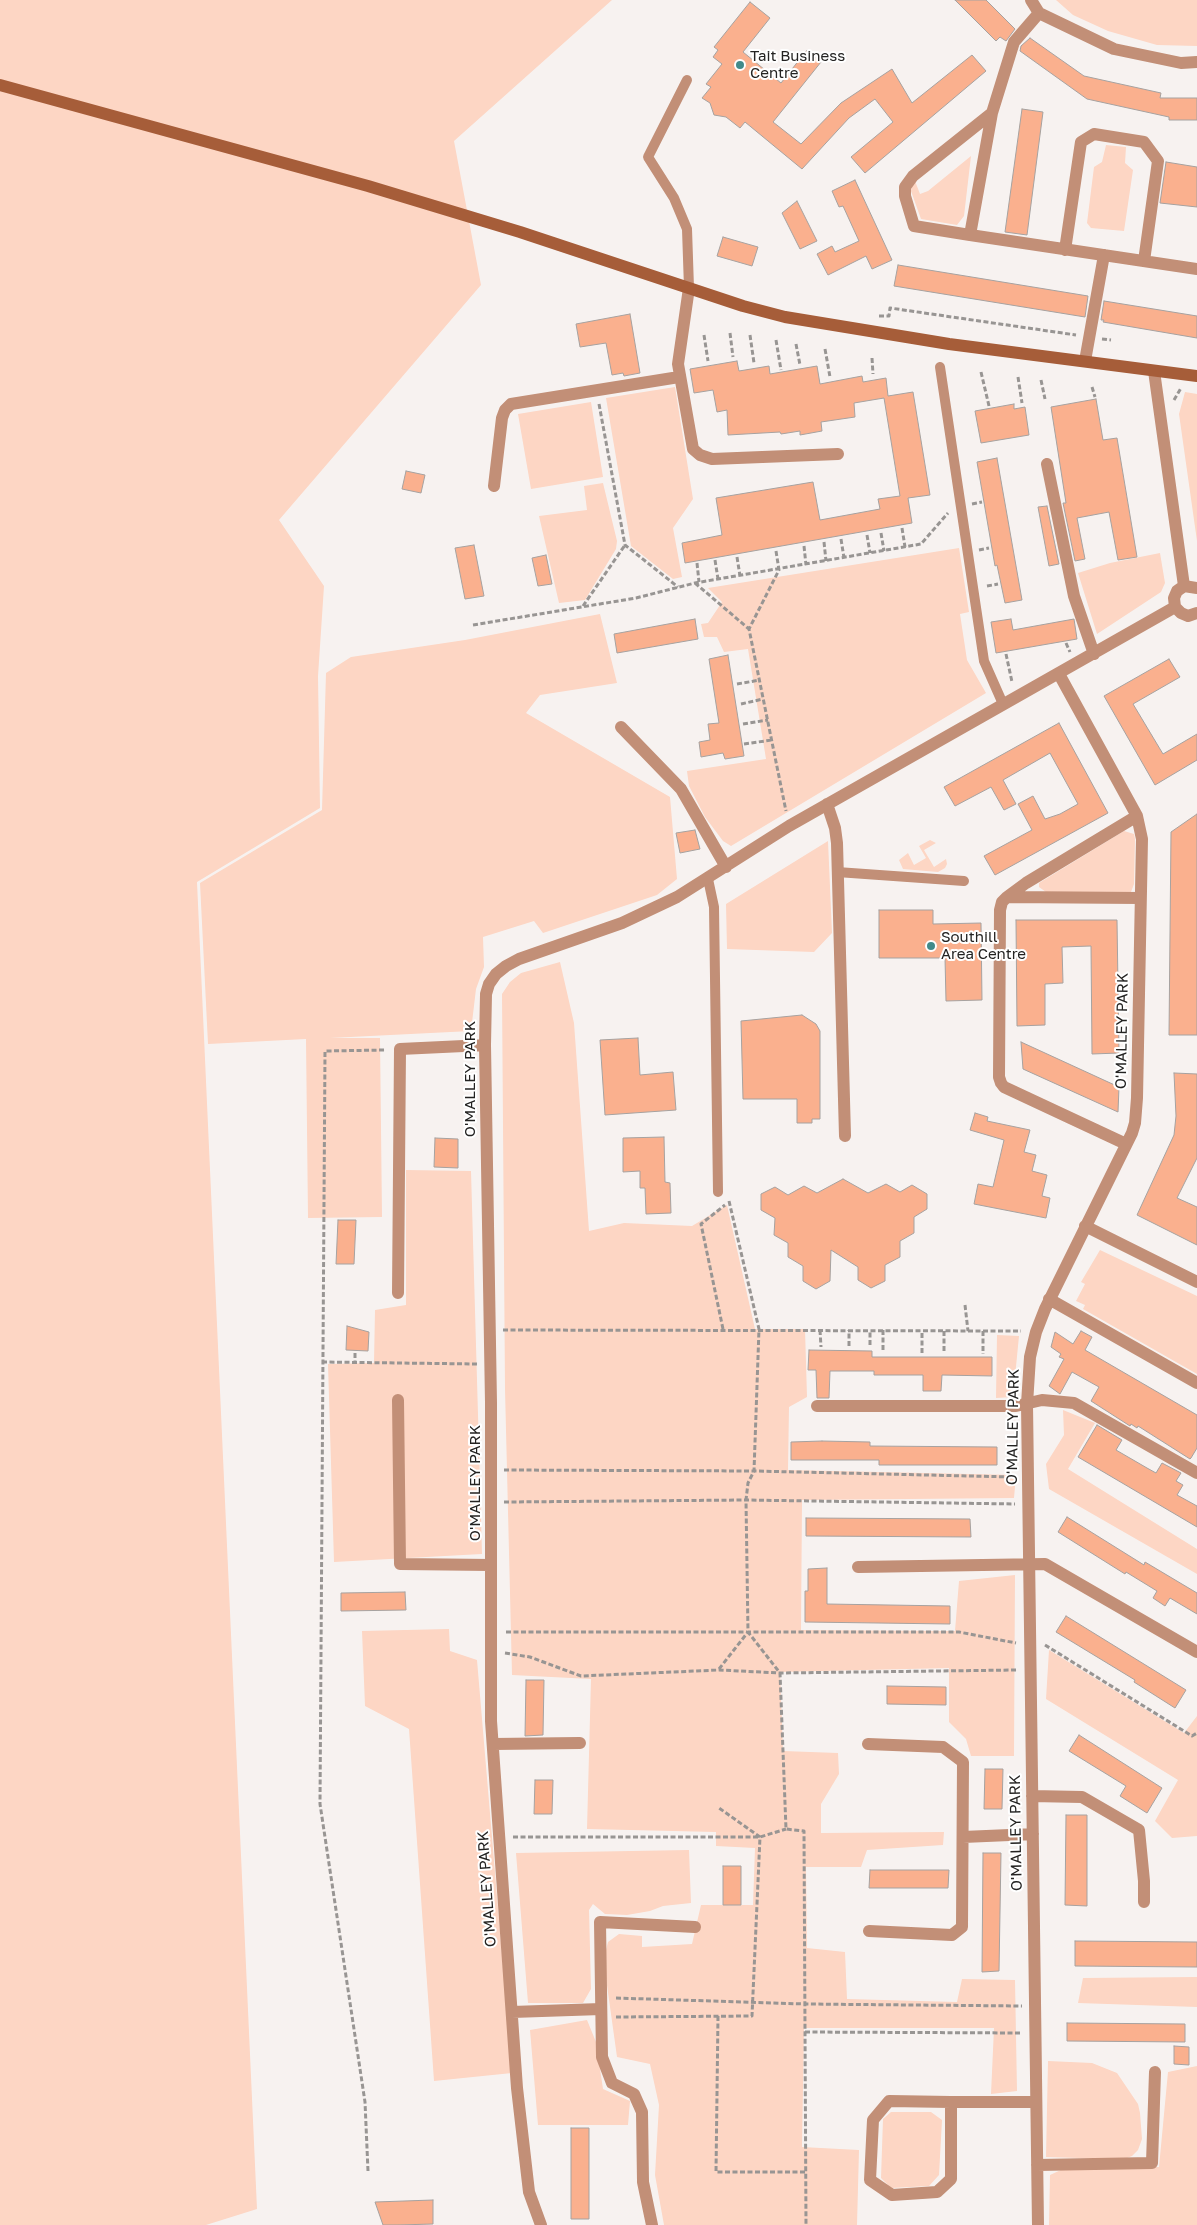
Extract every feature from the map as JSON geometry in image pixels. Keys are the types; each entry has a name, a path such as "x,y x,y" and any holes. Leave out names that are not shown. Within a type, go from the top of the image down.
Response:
{"main road":[{"path":"0,85 368,186 520,232 743,306 814,323 950,344 1197,376"}],"street":[{"path":"1031,0 1039,13 1114,49 1181,63 1197,62"},
{"path":"970,235 992,113 1014,42 1039,13"},
{"path":"992,113 913,176 904,187 914,226 1197,269"},
{"path":"1065,250 1081,142 1094,134 1144,142 1158,162 1144,261"},
{"path":"1085,361 1104,255"},
{"path":"689,288 678,364 693,449 700,456 712,458 838,454"},
{"path":"1154,371 1191,587 1175,594 1175,607 1184,615 1197,613"},
{"path":"494,486 502,418 505,410 511,404 679,377"},
{"path":"1047,464 1074,596 1094,654"},
{"name":"O'MALLEY PARK","path":"541,2225 529,2192 517,2088 493,1744 486,994 496,974 506,966 564,942 622,923 677,897 827,804 1175,607"},
{"name":"O'MALLEY PARK","path":"1038,2225 1027,1404 1030,1357 1036,1332 1049,1298 1132,1134 1137,1112 1142,839 1137,816 1059,674"},
{"path":"622,727 681,789 726,867"},
{"path":"827,804 837,834 845,1136"},
{"path":"1126,1144 1004,1087 1001,1083 999,1077 1000,910 1002,902 1026,883 1137,816"},
{"path":"1007,897 1140,898"},
{"path":"398,1293 400,1049 485,1045"},
{"path":"1085,1226 1197,1282"},
{"path":"1049,1298 1197,1383"},
{"path":"398,1400 400,1564 491,1564"},
{"path":"817,1406 1027,1404 1042,1400 1074,1403 1084,1406 1197,1473"},
{"path":"858,1566 1045,1564 1197,1652"},
{"path":"493,1744 580,1743"},
{"path":"868,1744 943,1747 963,1762 962,1927 952,1935 868,1931"},
{"path":"1032,1796 1082,1797 1139,1830 1144,1902"},
{"path":"963,1837 1033,1834"},
{"path":"652,2225 643,2182 642,2112 634,2094 612,2083 602,2057 600,1922 695,1927"},
{"path":"512,2012 601,2008"},
{"path":"1037,2165 1152,2163 1155,2072"},
{"path":"951,2102 951,2179 937,2192 892,2195 870,2180 873,2120 889,2101 1036,2102"}],"lane":[{"path":"687,80 648,157 674,198 687,229 689,288"},
{"path":"940,367 984,661 1003,704"},
{"path":"837,872 964,881"},
{"path":"708,879 714,907 718,1192"}],"path":[{"path":"871,315 889,316 890,308 1111,340"},
{"path":"730,334 733,357"},
{"path":"704,335 708,361"},
{"path":"750,335 754,364"},
{"path":"776,340 781,370"},
{"path":"796,344 800,366"},
{"path":"825,349 830,377"},
{"path":"872,358 873,374"},
{"path":"982,372 989,406"},
{"path":"1018,378 1022,403"},
{"path":"1041,380 1045,399"},
{"path":"1092,387 1095,397"},
{"path":"597,391 624,545 678,587"},
{"path":"473,625 636,598 718,579 921,544 960,499"},
{"path":"902,528 905,547"},
{"path":"882,533 884,551"},
{"path":"867,535 870,553"},
{"path":"841,539 844,558"},
{"path":"824,542 826,561"},
{"path":"583,607 624,545"},
{"path":"804,546 806,565"},
{"path":"749,629 779,570 776,551"},
{"path":"737,557 740,576"},
{"path":"715,560 718,579"},
{"path":"696,563 697,583 749,629 790,826"},
{"path":"1066,643 1070,652"},
{"path":"1006,654 1013,684"},
{"path":"737,684 760,680"},
{"path":"741,704 763,699"},
{"path":"743,724 768,720"},
{"path":"744,744 772,740"},
{"path":"368,2171 365,2102 320,1804 325,1051 400,1049"},
{"path":"718,1192 729,1202 759,1329 754,1471 748,1483 746,1500 748,1632 780,1673 786,1829"},
{"path":"723,1329 701,1224 729,1202"},
{"path":"965,1306 968,1331"},
{"path":"489,1330 759,1329 1036,1332"},
{"path":"820,1330 821,1348"},
{"path":"849,1330 849,1346"},
{"path":"870,1330 870,1345"},
{"path":"883,1330 883,1352"},
{"path":"922,1331 922,1353"},
{"path":"944,1331 944,1353"},
{"path":"983,1331 983,1354"},
{"path":"355,1353 355,1362"},
{"path":"322,1362 490,1364"},
{"path":"491,1470 754,1471 1028,1477"},
{"path":"491,1502 746,1500 1028,1504"},
{"path":"491,1632 959,1632 1030,1646"},
{"path":"719,1670 748,1632"},
{"path":"491,1650 530,1657 581,1676 719,1670 780,1673 1030,1670"},
{"path":"719,1808 760,1837"},
{"path":"499,1837 760,1837 786,1829 804,1831 806,2225"},
{"path":"601,2008 718,2016 752,2016 760,1837"},
{"path":"601,2008 752,2001 805,2004 1035,2006"},
{"path":"718,2016 716,2172 806,2172"},
{"path":"805,2032 1035,2033"}],"shaded area":[{"path":"0,0 612,0 454,141 481,285 279,520 324,586 318,676 320,808 197,882 257,2209 206,2225 0,2225"},
{"path":"1056,0 1197,0 1197,46 1157,45 1108,31 1073,15"},
{"path":"1106,145 1126,147 1125,163 1133,170 1124,231 1091,228 1087,223 1094,167 1102,162"},
{"path":"971,156 964,216 957,225 921,219 911,191 912,184 915,181 920,194 928,191"},
{"path":"675,387 693,499 673,528 682,577 673,579 631,546 606,398"},
{"path":"1185,392 1197,394 1197,541 1179,414"},
{"path":"591,402 603,477 531,489 518,414"},
{"path":"603,483 617,541 616,549 585,600 559,603 539,516 587,510 584,486"},
{"path":"959,548 969,612 960,614 967,660 986,693 731,846 723,841 705,817 689,786 687,771 766,759 748,649 724,652 717,637 704,637 701,624 708,623 722,602 708,588"},
{"path":"1160,553 1165,583 1161,592 1097,634 1078,573 1110,563"},
{"path":"600,614 617,683 540,695 526,713 670,797 677,879 657,895 543,933 534,921 483,937 484,967 476,989 471,1031 330,1038 380,1038 382,1217 308,1218 306,1039 208,1044 200,883 322,810 326,673 351,657 465,640"},
{"path":"1124,831 1134,834 1135,839 1134,884 1131,892 1046,892 1039,887 1039,883"},
{"path":"930,840 936,843 924,850 934,867 946,859 947,864 945,868 938,872 903,869 899,860 908,853 914,865 926,858 919,846"},
{"path":"828,841 832,933 814,952 727,949 726,904"},
{"path":"560,962 574,1023 589,1231 624,1223 692,1226 727,1205 755,1329 805,1329 807,1397 789,1407 788,1470 1016,1475 1014,1498 802,1500 801,1630 955,1631 959,1581 1015,1575 1014,1756 971,1756 966,1739 949,1722 949,1668 780,1672 783,1751 838,1753 839,1774 821,1804 821,1833 944,1832 943,1845 867,1850 861,1867 806,1867 807,1948 845,1952 847,1999 957,2002 962,1979 1015,1980 1017,2091 991,2094 994,2028 804,2028 802,2147 859,2150 857,2225 664,2225 655,2175 659,2105 650,2064 617,2057 605,1971 605,1954 608,1942 619,1934 642,1936 642,1947 692,1944 701,1905 753,1905 755,1848 716,1846 716,1832 587,1829 591,1679 512,1675 505,1389 502,994 510,982 521,973"},
{"path":"406,1170 471,1171 482,1554 334,1562 328,1364 374,1363 375,1310 406,1305"},
{"path":"1100,1250 1197,1296 1197,1374 1083,1309 1085,1305 1076,1301 1085,1284 1081,1282"},
{"path":"997,1335 1019,1336 1013,1397 996,1398"},
{"path":"1063,1410 1095,1423 1068,1469 1197,1549 1197,1574 1049,1489 1046,1464 1064,1435"},
{"path":"449,1629 450,1651 477,1660 512,2073 434,2081 409,1729 365,1706 362,1631"},
{"path":"1049,1650 1184,1733 1197,1716 1197,1836 1172,1838 1155,1821 1178,1780 1046,1699"},
{"path":"689,1850 691,1903 663,1906 650,1911 627,1915 605,1914 593,1904 589,1910 591,1989 583,2003 528,2003 516,1853"},
{"path":"1197,1977 1197,2007 1078,2003 1083,1978"},
{"path":"587,2020 596,2042 603,2089 630,2101 628,2125 538,2125 530,2030"},
{"path":"1048,2061 1092,2063 1117,2073 1138,2104 1140,2113 1142,2139 1138,2150 1132,2156 1115,2159 1046,2157"},
{"path":"1197,2066 1197,2225 1049,2225 1050,2175 1063,2169 1159,2167 1168,2072"},
{"path":"891,2112 931,2112 942,2120 939,2175 929,2186 891,2188 881,2178 883,2119"}],"building":[{"path":"955,0 986,0 1015,29 1006,41 1000,37 996,41"},
{"path":"750,2 770,18 743,52 781,83 807,50 821,62 773,122 801,144 841,103 892,69 912,103 972,55 986,71 865,173 851,157 893,122 875,99 849,118 802,169 745,122 740,128 726,117 714,115 710,103 702,98 711,87 706,84 722,64 713,57 718,50 714,47"},
{"path":"1030,38 1084,76 1161,93 1160,98 1197,98 1197,120 1169,120 1169,117 1087,99 1020,51 1021,46"},
{"path":"1022,109 1043,112 1027,235 1005,232"},
{"path":"1166,162 1197,167 1197,207 1160,203"},
{"path":"855,180 892,260 872,269 866,256 828,275 817,254 832,246 835,252 859,241 843,206 839,207 832,191"},
{"path":"797,201 817,241 800,249 782,213"},
{"path":"723,237 758,247 752,266 717,256"},
{"path":"898,265 1088,296 1085,317 894,286"},
{"path":"1104,301 1197,316 1197,338 1103,322 1104,320 1101,320"},
{"path":"630,314 640,373 624,376 623,373 612,375 606,343 580,347 576,324"},
{"path":"737,361 739,371 769,366 770,374 817,366 820,384 862,376 863,382 886,378 888,396 913,392 930,495 908,498 912,523 685,563 682,543 722,535 716,498 813,482 820,520 880,509 878,499 900,496 884,398 854,403 855,417 821,422 822,431 800,435 800,431 781,434 780,432 728,435 727,410 717,412 713,390 694,393 690,369"},
{"path":"1096,399 1103,440 1117,438 1137,557 1118,560 1109,512 1077,518 1085,559 1075,561 1063,503 1066,503 1051,407"},
{"path":"1014,404 1014,409 1025,407 1029,435 981,443 975,411"},
{"path":"997,458 1022,600 1005,603 997,565 995,566 977,462"},
{"path":"406,471 425,475 421,493 402,489"},
{"path":"1047,506 1059,564 1049,566 1038,507"},
{"path":"474,545 484,596 465,599 455,548"},
{"path":"546,555 552,584 538,586 532,558"},
{"path":"695,619 698,639 617,653 614,634"},
{"path":"1011,619 1013,630 1074,619 1077,639 996,653 991,622"},
{"path":"728,655 744,756 725,759 723,753 701,757 699,742 710,740 708,724 719,723 709,659"},
{"path":"1169,659 1180,677 1133,704 1163,754 1197,734 1197,760 1155,785 1104,696"},
{"path":"1059,723 1108,813 995,875 984,856 1032,830 1018,804 1033,796 1045,819 1060,814 1078,804 1050,753 1003,780 1016,804 1004,810 991,787 955,806 944,787"},
{"path":"1197,814 1197,1035 1169,1035 1171,832"},
{"path":"695,830 700,849 680,853 676,833"},
{"path":"879,910 933,910 933,924 981,923 982,1000 946,1001 945,958 879,958"},
{"path":"1016,920 1117,920 1119,1053 1092,1054 1091,946 1062,947 1063,983 1045,984 1045,1025 1017,1026"},
{"path":"802,1015 816,1024 820,1031 820,1119 812,1119 812,1123 797,1123 797,1099 743,1099 741,1021"},
{"path":"638,1038 640,1075 673,1072 676,1110 605,1115 600,1040"},
{"path":"1021,1042 1119,1087 1118,1112 1023,1069"},
{"path":"1174,1073 1197,1074 1197,1158 1177,1198 1197,1207 1197,1245 1137,1215 1174,1135 1176,1116"},
{"path":"975,1113 988,1117 987,1121 1030,1130 1024,1152 1036,1155 1032,1171 1047,1175 1042,1196 1050,1198 1046,1218 974,1204 978,1184 993,1187 1004,1140 970,1130"},
{"path":"664,1137 665,1182 670,1183 671,1213 646,1214 645,1188 640,1188 640,1171 623,1172 623,1138"},
{"path":"435,1138 458,1139 458,1168 434,1167"},
{"path":"843,1179 868,1193 886,1184 900,1192 912,1185 927,1194 927,1209 914,1217 914,1233 900,1241 900,1257 885,1265 885,1281 871,1288 858,1280 858,1267 831,1250 830,1281 816,1289 803,1281 803,1266 788,1257 788,1243 774,1235 775,1218 761,1210 761,1194 775,1187 788,1195 804,1186 817,1193"},
{"path":"338,1220 356,1220 354,1264 336,1264"},
{"path":"347,1326 369,1332 368,1351 346,1350"},
{"path":"1081,1331 1092,1337 1085,1350 1197,1415 1197,1448 1190,1459 1138,1426 1137,1428 1131,1424 1130,1426 1091,1401 1099,1387 1072,1372 1060,1394 1049,1386 1064,1359 1059,1357 1061,1354 1051,1347 1055,1332 1073,1344"},
{"path":"809,1350 872,1351 872,1357 992,1357 992,1376 942,1375 941,1391 923,1391 923,1375 874,1375 874,1371 830,1371 829,1398 817,1398 816,1370 808,1370"},
{"path":"1097,1425 1122,1440 1116,1450 1147,1468 1156,1473 1162,1463 1181,1473 1176,1481 1183,1485 1177,1495 1197,1506 1197,1527 1078,1457"},
{"path":"791,1442 870,1442 870,1446 997,1447 997,1465 879,1465 879,1460 791,1460"},
{"path":"1067,1517 1144,1565 1145,1562 1197,1593 1197,1614 1170,1598 1165,1606 1153,1598 1157,1591 1126,1572 1125,1574 1058,1532"},
{"path":"806,1518 970,1519 971,1537 806,1536"},
{"path":"827,1568 827,1604 950,1606 950,1624 805,1622 805,1591 808,1591 808,1569"},
{"path":"405,1592 406,1610 341,1611 341,1593"},
{"path":"1066,1616 1186,1690 1175,1708 1134,1682 1135,1680 1056,1632"},
{"path":"526,1680 544,1680 543,1735 525,1736"},
{"path":"887,1686 946,1687 946,1705 887,1704"},
{"path":"1079,1735 1162,1788 1147,1813 1120,1796 1126,1786 1069,1751"},
{"path":"985,1769 1003,1769 1002,1809 984,1809"},
{"path":"535,1780 553,1780 552,1814 534,1814"},
{"path":"1066,1815 1087,1815 1087,1906 1065,1905"},
{"path":"983,1853 1001,1853 999,1971 982,1972"},
{"path":"723,1866 741,1866 741,1905 723,1905"},
{"path":"870,1870 949,1870 948,1888 869,1888"},
{"path":"1075,1941 1197,1942 1197,1967 1075,1966"},
{"path":"1067,2023 1185,2024 1185,2042 1067,2041"},
{"path":"1174,2046 1189,2047 1189,2065 1174,2064"},
{"path":"571,2128 589,2128 589,2219 571,2219"},
{"path":"433,2200 433,2224 383,2225 375,2202"}],"place":[{"name":"Tait Business Centre","path":"740,65"},
{"name":"Southill Area Centre","path":"931,946"}]}
